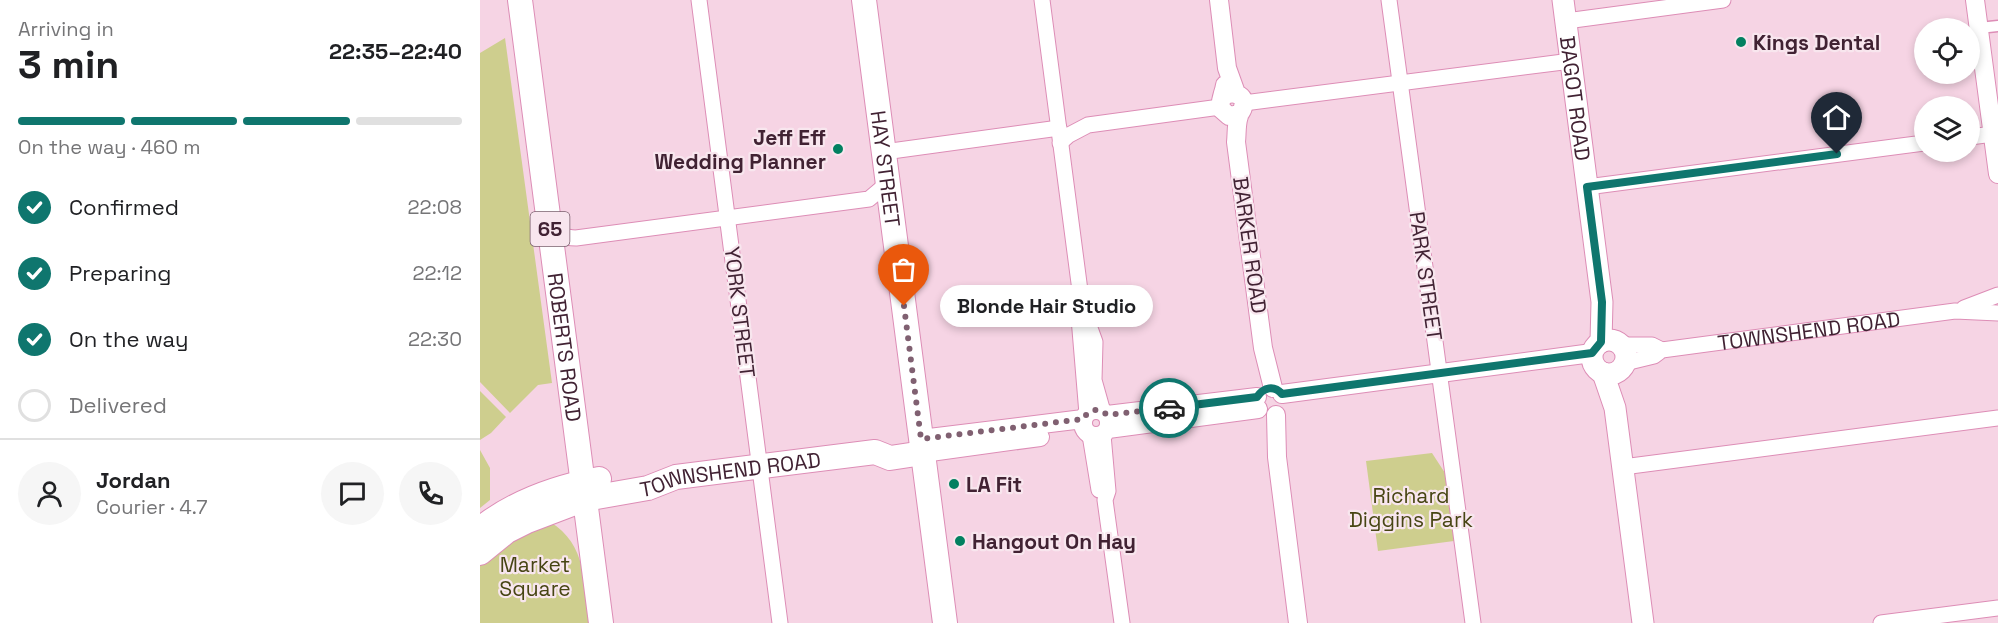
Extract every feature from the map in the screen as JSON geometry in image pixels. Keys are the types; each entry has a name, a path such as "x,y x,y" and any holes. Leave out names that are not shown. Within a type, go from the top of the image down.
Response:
{"main road":[{"name":"ROBERTS ROAD","path":"520,0 601,623"},
{"name":"HAY STREET","path":"864,0 945,623"},
{"name":"BAGOT ROAD","path":"1564,10 1643,623"},
{"name":"TOWNSHEND ROAD","path":"584,491 648,488 676,477 875,452 887,443 922,446"},
{"path":"480,530 498,515 520,503 557,489 584,491"},
{"path":"480,553 507,531 584,491"},
{"path":"527,521 545,515 556,516 569,524 592,552"}],"street":[{"name":"YORK STREET","path":"699,0 780,623"},
{"path":"1042,0 1082,306 1079,318 1108,490 1106,500 1122,623"},
{"name":"BARKER ROAD","path":"1218,0 1298,623"},
{"name":"PARK STREET","path":"1389,0 1473,623"},
{"path":"1564,10 1723,0"},
{"path":"1975,0 1978,18"},
{"path":"1980,28 1998,26"},
{"path":"1980,36 1998,174"},
{"path":"549,221 561,236 576,238 869,199 882,188 885,162 1069,135 1088,125 1571,62"},
{"path":"1056,110 1071,120 1088,125"},
{"path":"1980,136 1993,134"},
{"path":"1587,187 1914,144"},
{"name":"TOWNSHEND ROAD","path":"1955,311 1998,295"},
{"name":"TOWNSHEND ROAD","path":"922,446 1608,357 1652,345 1662,350 1955,311 1998,313"},
{"path":"1623,467 1998,418"},
{"path":"1881,623 1998,608"}],"green space":[{"path":"505,38 552,383 538,385 510,413 480,382 480,53"},
{"path":"480,391 506,417 491,433 480,440"},
{"path":"480,450 490,468 490,500 480,508"},
{"name":"Richard Diggins Park","path":"1432,453 1445,473 1454,541 1378,551 1366,461"},
{"name":"Market Square","path":"550,522 562,531 577,553 582,566 589,623 480,623 480,562 510,537"}],"way so far":[{"path":"904,306 921,439 1083,419 1090,411 1095,410 1107,415 1169,408"}],"place":[{"name":"Kings Dental","path":"1741,42"},
{"name":"Jeff Eff Wedding Planner","path":"838,149"},
{"name":"Blonde Hair Studio","path":"904,306"},
{"name":"LA Fit","path":"954,484"},
{"name":"Hangout On Hay","path":"960,541"}],"route":[{"path":"1169,408 1257,397 1269,388 1276,389 1282,394 1592,353 1601,342 1602,302 1587,187 1837,154"}]}
